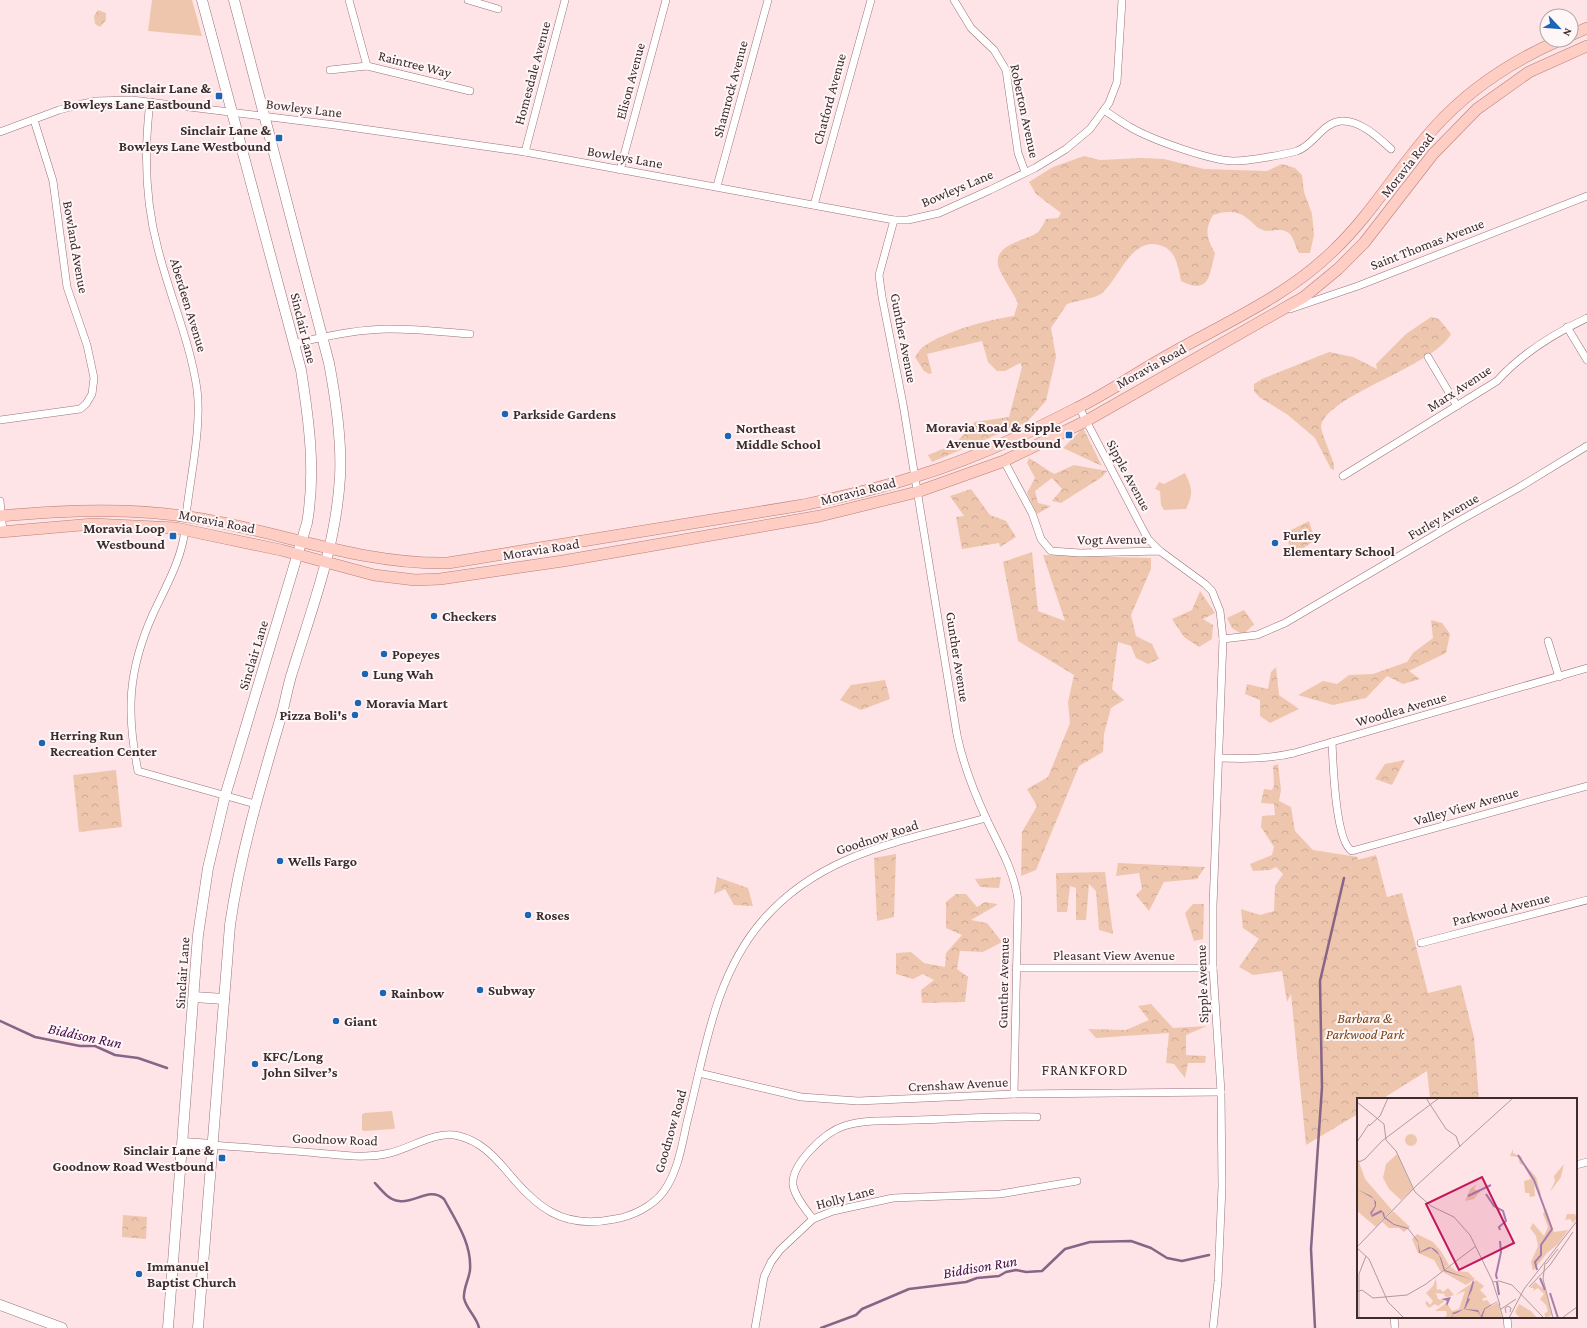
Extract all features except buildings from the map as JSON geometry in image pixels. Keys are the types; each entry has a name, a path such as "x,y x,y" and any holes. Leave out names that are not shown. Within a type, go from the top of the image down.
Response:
{"main road":[{"name":"Moravia Road","path":"1,532 92,524 162,526 185,529 297,554 392,579 416,580 461,577 820,516 917,492 1004,461 1086,420 1304,297 1338,269 1384,219 1433,154 1476,109 1530,72 1587,46"},
{"name":"Moravia Road","path":"1,516 104,511 147,512 186,516 246,528 300,542 406,562 452,562 804,505 848,496 915,477 996,447 1079,407 1146,367 1261,304 1305,276 1352,232 1421,144 1453,109 1496,73 1524,56 1542,48"}],"street":[{"name":"Sinclair Lane","path":"169,1326 198,935 205,886 212,844 225,796 300,542 307,523 310,505 311,472 308,416 301,370 234,113 202,0"},
{"name":"Sinclair Lane","path":"198,1328 230,925 236,886 255,804 285,703 291,676 331,548 337,509 340,458 333,385 323,336 234,0"},
{"path":"349,0 367,66"},
{"path":"468,0 498,8"},
{"name":"Homesdale Avenue","path":"525,152 565,0"},
{"name":"Elison Avenue","path":"620,170 666,0"},
{"name":"Shamrock Avenue","path":"717,186 768,0"},
{"name":"Chatford Avenue","path":"814,205 871,0"},
{"name":"Roberton Avenue","path":"954,0 971,28 994,50 1006,70 1018,153 1025,172"},
{"name":"Bowleys Lane","path":"0,132 63,109 96,101 132,100 525,152 717,186 894,220 916,218 939,213 1035,168 1082,137 1104,110 1114,92 1118,77 1122,0"},
{"name":"Raintree Way","path":"330,70 367,66 470,91"},
{"name":"Aberdeen Avenue","path":"150,102 145,156 152,223 158,250 192,361 197,391 196,428 186,516"},
{"path":"1104,110 1130,127 1146,134 1199,154 1227,160 1242,160 1296,151 1303,148 1328,126 1341,121 1348,121 1362,127 1391,149"},
{"name":"Bowland Avenue","path":"0,420 80,409 86,404 92,394 94,378 87,345 67,287 53,181 34,120"},
{"name":"Saint Thomas Avenue","path":"1275,314 1352,288 1399,268 1587,196"},
{"name":"Gunther Avenue","path":"894,220 879,275 915,477 956,735 965,766 986,818 1003,850 1016,889 1014,1094"},
{"name":"Marx Avenue","path":"1343,476 1380,455 1497,381 1517,361 1567,327 1587,318"},
{"path":"1567,327 1587,360"},
{"path":"294,344 323,336 391,329 470,334"},
{"path":"1428,357 1457,406"},
{"name":"Sipple Avenue","path":"1079,407 1148,539 1160,551"},
{"name":"Furley Avenue","path":"1223,639 1257,635 1285,623 1518,488 1587,446"},
{"name":"Vogt Avenue","path":"1004,461 1032,513 1041,539 1051,551 1080,553 1160,551 1205,584 1212,591 1220,611 1223,639"},
{"path":"0,501 1,532"},
{"path":"185,529 179,558 143,638 138,658 130,705 138,771 255,804"},
{"name":"Sipple Avenue","path":"1213,1328 1218,1281 1222,1186 1221,1092 1213,968 1214,842 1219,758 1223,639"},
{"path":"1548,641 1559,677"},
{"name":"Woodlea Avenue","path":"1219,758 1274,758 1587,668"},
{"name":"Valley View Avenue","path":"1332,742 1334,790 1345,842 1352,851 1587,786"},
{"name":"Goodnow Road","path":"213,1145 373,1156 405,1148 434,1137 443,1135 458,1135 472,1140 488,1150 528,1195 553,1214 571,1220 594,1221 614,1220 632,1215 644,1208 664,1191 676,1166 716,1006 728,973 748,938 763,919 780,902 818,873 855,856 986,818"},
{"name":"Parkwood Avenue","path":"1421,943 1587,900"},
{"name":"Pleasant View Avenue","path":"1016,968 1213,968"},
{"path":"194,997 224,999"},
{"name":"Crenshaw Avenue","path":"699,1073 816,1099 858,1101 1014,1094 1221,1092"},
{"name":"Holly Lane","path":"1037,1117 872,1122 844,1126 830,1133 814,1146 801,1162 795,1174 793,1185 796,1195 813,1219 832,1211 893,1198 1000,1194 1077,1181"},
{"path":"183,1143 213,1145"},
{"path":"1577,1165 1587,1162"},
{"path":"755,1328 764,1277 771,1262 780,1250 813,1219"},
{"path":"0,1305 62,1328"},
{"path":"1394,1318 1395,1328"},
{"path":"1507,1318 1508,1328"}],"green space":[{"path":"152,0 192,0 202,36 148,31"},
{"path":"98,10 106,13 106,20 100,27 95,24 94,16"},
{"path":"1084,156 1100,160 1141,158 1164,159 1204,169 1267,171 1282,164 1295,168 1302,175 1304,192 1312,214 1314,235 1310,253 1299,253 1293,238 1287,232 1281,230 1263,230 1244,216 1231,212 1213,215 1210,220 1208,225 1208,239 1215,253 1207,281 1198,286 1181,281 1179,270 1173,254 1165,247 1149,244 1141,247 1126,261 1102,293 1091,298 1067,304 1051,328 1056,357 1046,401 1027,422 932,462 928,455 955,444 975,422 1009,417 1022,367 1020,363 1005,371 997,371 988,362 982,341 927,354 932,373 929,374 924,371 915,357 923,347 932,341 954,331 991,320 1014,316 1018,303 999,268 998,258 1006,247 1038,232 1046,219 1058,218 1061,213 1036,194 1029,182 1053,167"},
{"path":"1431,317 1439,319 1451,334 1440,346 1424,358 1340,404 1327,415 1321,427 1334,464 1334,470 1331,469 1315,438 1288,415 1259,397 1254,391 1254,384 1262,379 1329,352 1353,357 1377,369 1376,364 1406,334"},
{"path":"1083,428 1102,466 1063,448"},
{"path":"1029,458 1054,474 1074,465 1107,471 1102,477 1061,503 1052,501 1062,489 1052,478 1035,491 1038,503 1051,506 1037,514 1027,493 1035,478 1027,463"},
{"path":"1185,473 1191,491 1186,509 1164,510 1161,505 1160,491 1155,489 1159,482 1164,484"},
{"path":"971,489 990,515 1006,521 1016,537 1000,547 999,543 962,549 956,517 964,516 950,496"},
{"path":"1309,521 1315,540 1295,554 1283,534"},
{"path":"1032,552 1038,611 1065,621 1043,555 1151,558 1151,569 1131,615 1136,636 1152,644 1159,659 1148,664 1136,658 1131,646 1118,642 1112,689 1124,700 1111,708 1104,734 1103,752 1079,766 1036,870 1021,876 1022,832 1037,806 1027,789 1048,777 1070,723 1068,702 1074,675 1018,641 1003,562"},
{"path":"1200,591 1215,613 1203,619 1213,625 1212,639 1199,647 1184,637 1172,619 1192,610"},
{"path":"1244,610 1254,624 1243,635 1232,628 1227,618"},
{"path":"1431,620 1442,623 1450,634 1446,653 1409,671 1420,679 1403,684 1387,676 1366,698 1333,705 1298,695 1323,681 1337,684 1349,675 1373,674 1407,662 1413,653 1433,638"},
{"path":"1276,667 1279,695 1299,709 1270,723 1260,716 1260,700 1245,694 1247,684 1268,689 1271,672"},
{"path":"885,680 890,699 861,710 840,700 851,685"},
{"path":"1405,760 1392,785 1375,779 1385,764"},
{"name":"Barbara & Parkwood Park","path":"1278,764 1281,790 1279,801 1291,807 1295,831 1313,850 1358,857 1357,860 1376,855 1387,897 1402,893 1428,993 1461,985 1474,1037 1479,1098 1430,1098 1427,1071 1384,1098 1357,1098 1357,1115 1306,1145 1291,994 1287,1002 1282,971 1253,975 1239,967 1259,939 1243,928 1241,909 1260,915 1274,911 1275,886 1283,874 1276,867 1270,870 1253,871 1250,864 1272,855 1274,847 1261,827 1262,816 1275,815 1274,804 1261,803 1264,789 1272,790 1274,786 1273,766"},
{"path":"116,770 122,827 79,832 73,775"},
{"path":"896,854 894,917 877,921 874,858"},
{"path":"1118,863 1205,867 1197,879 1164,882 1149,911 1136,895 1142,889 1139,873 1116,876"},
{"path":"1105,872 1113,934 1099,930 1096,891 1089,884 1086,920 1076,920 1076,888 1070,886 1067,912 1057,912 1056,873"},
{"path":"717,877 748,888 753,906 734,905 725,889 714,894"},
{"path":"1001,877 999,888 980,887 975,879"},
{"path":"956,894 966,894 977,907 985,902 997,904 971,920 987,923 1002,942 983,952 960,951 957,969 968,977 965,1002 922,1003 921,990 934,980 923,974 913,979 896,974 896,953 911,952 924,963 945,967 946,953 962,935 946,928 946,902"},
{"path":"1193,904 1204,904 1203,939 1194,941 1185,913"},
{"path":"1151,1004 1173,1028 1207,1026 1186,1035 1186,1055 1206,1056 1205,1063 1188,1063 1185,1078 1174,1064 1166,1063 1169,1033 1096,1038 1088,1029 1126,1030 1149,1020 1138,1006"},
{"path":"392,1111 395,1128 362,1130 362,1115 364,1113"},
{"path":"123,1215 147,1217 146,1239 122,1237"}],"waterway":[{"path":"1315,1328 1311,1249 1322,1087 1320,981 1344,878"},
{"name":"Biddison Run","path":"0,1021 35,1037 80,1046 95,1046 115,1055 138,1058 167,1068"},
{"name":"Biddison Run","path":"375,1183 386,1195 399,1201 411,1200 433,1194 444,1199 466,1242 470,1260 470,1270 464,1291 464,1298 479,1328"},
{"name":"Biddison Run","path":"821,1328 856,1315 862,1309 909,1289 966,1282 977,1278 999,1276 1006,1272 1016,1270 1026,1272 1042,1271 1065,1249 1090,1242 1131,1241 1151,1248 1167,1258 1182,1261 1209,1255"}],"place":[{"name":"Sinclair Lane & Bowleys Lane Eastbound","path":"219,96"},
{"name":"Sinclair Lane & Bowleys Lane Westbound","path":"279,138"},
{"name":"Parkside Gardens","path":"505,414"},
{"name":"Moravia Road & Sipple Avenue Westbound","path":"1069,435"},
{"name":"Northeast Middle School","path":"728,436"},
{"name":"Moravia Loop Westbound","path":"173,536"},
{"name":"Furley Elementary School","path":"1275,543"},
{"name":"Checkers","path":"434,616"},
{"name":"Popeyes","path":"384,654"},
{"name":"Lung Wah","path":"365,674"},
{"name":"Moravia Mart","path":"358,703"},
{"name":"Pizza Boli's","path":"355,715"},
{"name":"Herring Run Recreation Center","path":"42,743"},
{"name":"Wells Fargo","path":"280,861"},
{"name":"Roses","path":"528,915"},
{"name":"Subway","path":"480,990"},
{"name":"Rainbow","path":"383,993"},
{"name":"Giant","path":"336,1021"},
{"name":"KFC/Long John Silver’s","path":"255,1064"},
{"name":"Sinclair Lane & Goodnow Road Westbound","path":"222,1158"},
{"name":"Immanuel Baptist Church","path":"139,1274"}],"district":[{"name":"FRANKFORD","path":"1085,1070"}]}
